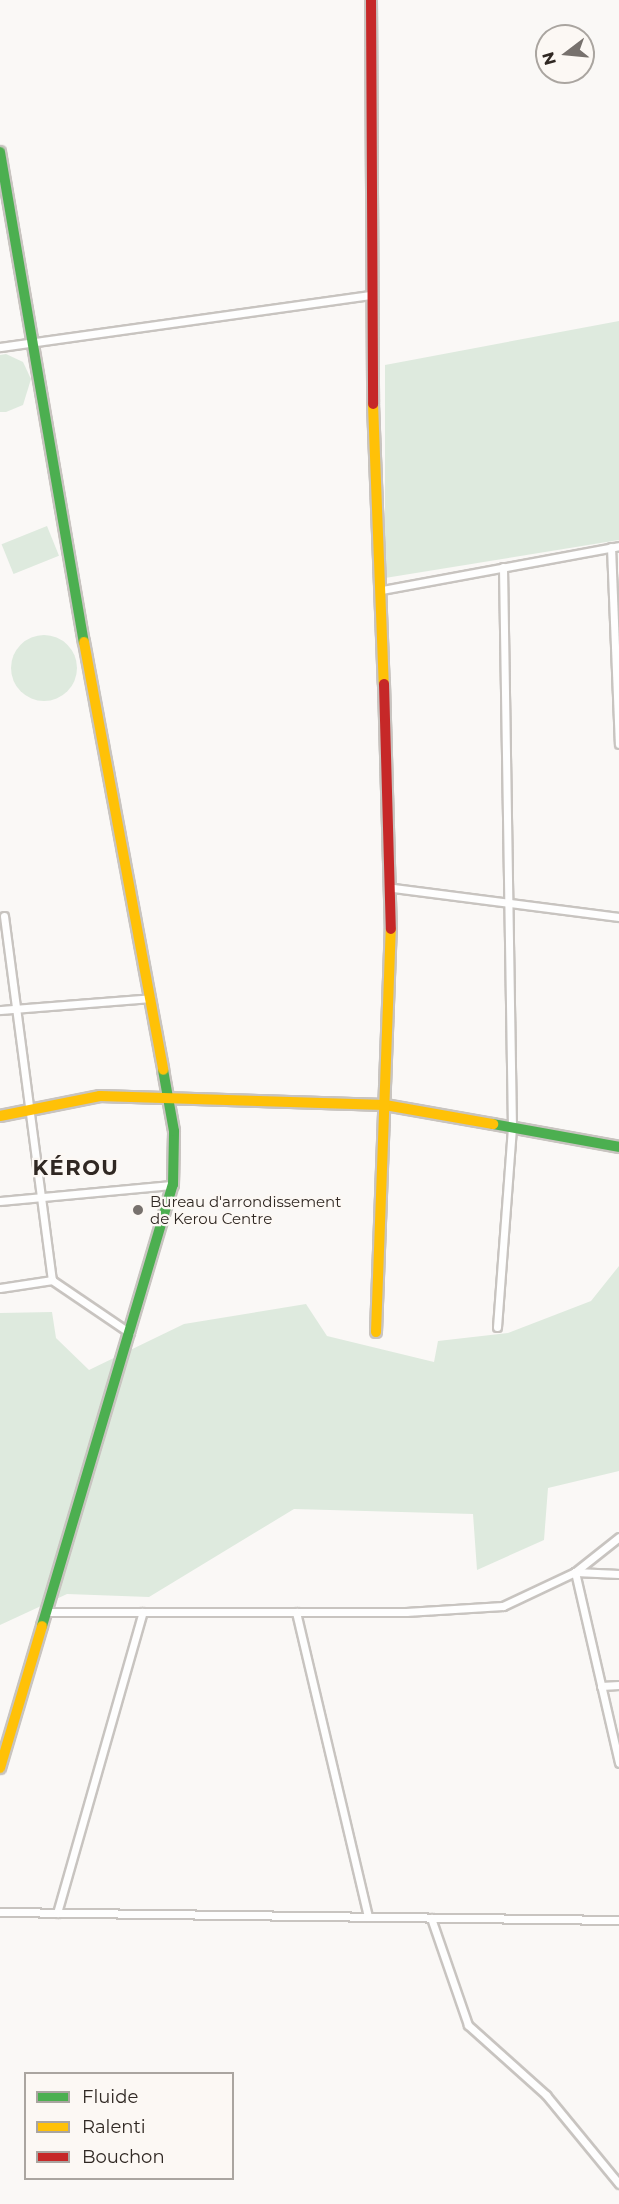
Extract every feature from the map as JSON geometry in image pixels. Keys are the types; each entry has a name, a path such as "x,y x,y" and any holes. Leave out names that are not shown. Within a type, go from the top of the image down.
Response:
{"street":[{"path":"371,0 374,180 370,295 393,888 376,1332"},
{"path":"0,152 3,192 171,1096 173,1185 44,1612 0,1768"},
{"path":"0,347 370,295"},
{"path":"382,590 615,547 619,744"},
{"path":"497,1327 512,1128 503,567"},
{"path":"393,888 509,900 619,916"},
{"path":"4,916 39,1197 52,1280"},
{"path":"0,1010 151,998"},
{"path":"0,1116 100,1096 171,1096 385,1106 619,1147"},
{"path":"0,1201 173,1185"},
{"path":"0,1288 52,1280 130,1333"},
{"path":"44,1612 296,1612 503,1606 575,1572 619,1537"},
{"path":"575,1572 619,1574"},
{"path":"575,1572 619,1763"},
{"path":"57,1913 143,1612"},
{"path":"296,1612 368,1917"},
{"path":"601,1686 619,1684"},
{"path":"0,1912 619,1920"},
{"path":"431,1918 468,2025 546,2095 619,2184"}],"shaded area":[{"path":"619,321 619,540 385,578 385,365"},
{"path":"6,354 23,362 31,379 23,405 0,412 0,355"},
{"path":"47,526 59,556 14,574 2,544"},
{"path":"38,635 50,635 62,640 72,650 77,668 75,681 62,696 50,701 38,701 26,696 16,686 11,674 11,662 16,650 26,640"},
{"path":"619,1266 619,1471 548,1488 544,1540 477,1570 473,1514 294,1509 149,1597 67,1594 0,1625 0,1313 52,1312 56,1338 89,1370 184,1324 306,1304 327,1336 434,1362 438,1341 508,1333 591,1301"}],"traffic: fast":[{"path":"0,152 84,642"},
{"path":"42,1626 173,1185 174,1131 163,1070"},
{"path":"493,1124 619,1147"}],"traffic: slow":[{"path":"373,404 384,684"},
{"path":"84,642 163,1070"},
{"path":"376,1332 391,929"},
{"path":"0,1116 100,1096 385,1105 493,1124"},
{"path":"0,1768 42,1626"}],"traffic: jam":[{"path":"371,0 373,404"},
{"path":"384,684 391,929"}],"place":[{"name":"Bureau d'arrondissement de Kerou Centre","path":"138,1210"}],"district":[{"name":"KÉROU","path":"76,1168"}]}
